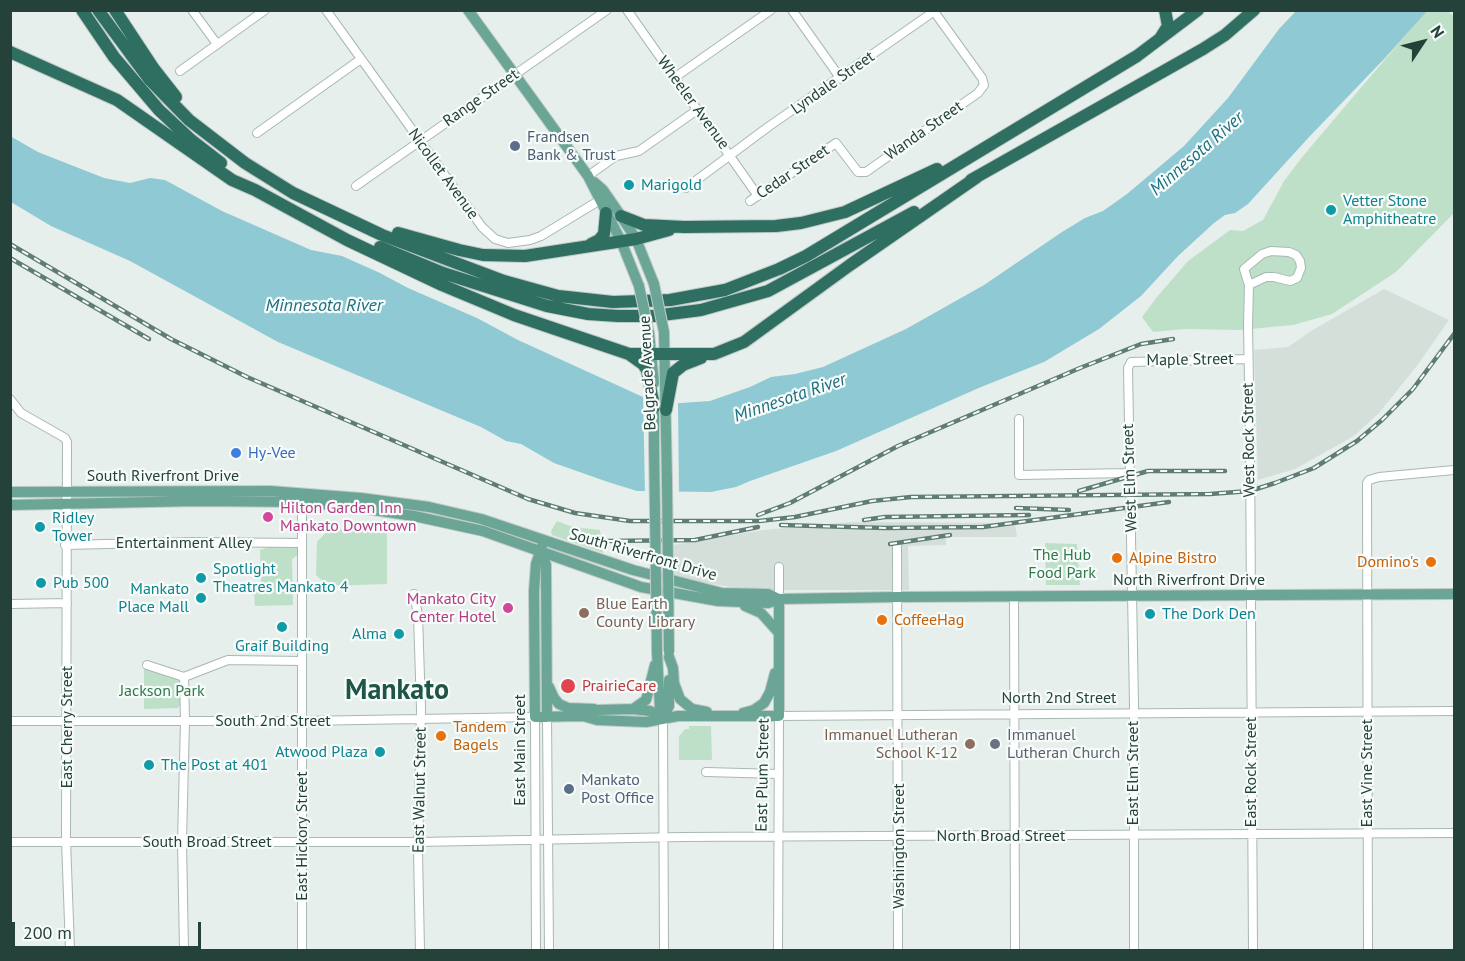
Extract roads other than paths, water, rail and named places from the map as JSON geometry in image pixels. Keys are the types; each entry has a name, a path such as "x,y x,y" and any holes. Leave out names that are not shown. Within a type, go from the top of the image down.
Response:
{"highway":[{"path":"82,10 114,57 159,110 190,139 255,190"},
{"path":"98,10 149,79 189,120 269,179 344,219 504,281 558,296 614,302 670,300 725,290 806,256 1156,44 1198,10"},
{"path":"115,10 173,94 222,146"},
{"path":"1156,44 1168,26 1166,10 1178,15 1190,10"},
{"path":"304,216 443,273 547,306 588,314 618,316 654,316 701,310 768,291 819,265 1203,49 1225,35 1254,10"},
{"path":"10,52 117,100 232,180 347,240 514,315 629,354 643,364 651,376 660,409"},
{"path":"621,216 644,225 684,227 776,226 824,219 868,202 1000,139"},
{"path":"660,409 668,377 677,368 732,348 759,333 850,265 977,177"},
{"path":"586,247 599,240 603,234 606,213"},
{"path":"344,219 431,244 483,255 525,256 636,239 684,227"},
{"path":"629,354 714,354"}],"main road":[{"name":"Belgrade Avenue","path":"468,10 588,176 621,241 639,285 649,333 651,376"},
{"name":"Belgrade Avenue","path":"588,176 603,190 636,239 654,284 664,332 668,377"},
{"name":"Belgrade Avenue","path":"657,657 654,444 660,409"},
{"name":"Belgrade Avenue","path":"660,409 667,446 669,655"},
{"name":"South Riverfront Drive","path":"10,492 270,491 414,516 483,531 722,593 768,594 779,599"},
{"name":"South Riverfront Drive","path":"10,505 302,497"},
{"name":"South Riverfront Drive","path":"542,546 641,587 718,601 768,603 779,599"},
{"name":"East Main Street","path":"542,546 546,565 547,717"},
{"name":"East Main Street","path":"536,717 534,591 536,564 542,546"},
{"name":"North Riverfront Drive","path":"779,599 1250,594 1452,595"},
{"name":"East Plum Street","path":"779,599 779,716"},
{"path":"718,601 754,609 765,617 779,633"},
{"path":"663,717 669,706 669,655"},
{"path":"669,655 674,683 680,699 692,708 729,716 754,710 764,703 770,692 779,658"},
{"path":"633,710 646,700 657,657"},
{"path":"657,657 660,710 663,717"},
{"path":"547,680 559,704 568,708 597,710"},
{"name":"North 2nd Street","path":"583,716 597,710 633,710 651,711 663,717"},
{"name":"North 2nd Street","path":"536,717 583,716 597,720 646,722 663,717 779,716"}],"street":[{"path":"192,10 217,44"},
{"path":"180,71 265,10"},
{"name":"Nicollet Avenue","path":"326,10 482,227 495,239 508,243 530,240 600,200"},
{"name":"Wheeler Avenue","path":"627,10 730,155 754,198"},
{"path":"674,78 771,10"},
{"path":"792,10 840,79"},
{"name":"Range Street","path":"356,186 606,11"},
{"name":"Lyndale Street","path":"686,188 935,11"},
{"name":"Wanda Street","path":"836,143 855,170 860,173 866,172 978,93 984,85 982,78 935,11"},
{"path":"257,133 361,59"},
{"path":"588,176 616,156 639,151 697,110"},
{"name":"Cedar Street","path":"754,198 836,143"},
{"name":"West Rock Street","path":"1249,285 1266,277 1290,281 1300,274 1300,261 1296,255 1289,252 1271,252 1262,255 1244,269 1249,285 1250,594"},
{"name":"Maple Street","path":"1131,362 1248,359"},
{"name":"West Elm Street","path":"1131,362 1128,368 1132,595"},
{"name":"East Cherry Street","path":"10,399 21,413 65,438 67,442 66,840 70,951"},
{"path":"1019,419 1019,475 1129,474"},
{"name":"East Vine Street","path":"1368,951 1366,488 1369,480 1455,470"},
{"name":"East Hickory Street","path":"302,497 302,951"},
{"name":"Entertainment Alley","path":"66,544 302,543"},
{"name":"Washington Street","path":"897,547 900,837 898,951"},
{"path":"779,567 779,599"},
{"name":"East Walnut Street","path":"414,594 418,615 421,719 418,842 420,951"},
{"name":"East Rock Street","path":"1250,594 1253,951"},
{"name":"East Elm Street","path":"1132,595 1134,951"},
{"path":"1014,596 1016,951"},
{"path":"10,604 67,603"},
{"path":"147,665 184,677 228,660 302,661"},
{"path":"184,677 182,842 184,951"},
{"name":"North 2nd Street","path":"779,716 1455,711"},
{"name":"East Plum Street","path":"778,951 779,716"},
{"name":"South 2nd Street","path":"10,721 302,721 536,717"},
{"name":"East Main Street","path":"536,717 536,951"},
{"name":"East Main Street","path":"547,717 549,951"},
{"path":"663,717 664,951"},
{"path":"706,772 779,774"},
{"name":"North Broad Street","path":"547,838 1455,833"},
{"name":"South Broad Street","path":"10,842 66,840 418,842 547,838"}],"water":[{"name":"Minnesota River","path":"1296,11 1427,11 1248,204 1214,223 1178,256 1141,296 1099,329 1044,362 836,451 736,487 711,492 637,491 554,463 521,444 506,441 481,427 278,342 130,261 51,226 11,202 10,136 38,152 104,178 130,183 150,178 165,180 222,211 311,250 342,256 643,397 667,404 710,401 771,377 823,367 906,329 984,285 1085,218 1103,211 1184,146 1228,98 1279,29"}],"railway":[{"path":"10,244 171,339 247,377 528,499 575,513 630,521 759,521 795,517 872,501 911,497 1210,494 1250,491 1314,468 1357,441 1413,389 1454,334"},
{"path":"10,258 149,339"},
{"path":"758,515 790,503 898,446 1080,368 1141,344 1173,339"},
{"path":"1079,491 1148,471 1225,471"},
{"path":"781,525 885,528 983,527 1169,502"},
{"path":"1016,508 1069,510"},
{"path":"864,520 885,517 1029,515"},
{"path":"607,541 695,540 758,527"},
{"path":"890,544 950,535"}],"place":[{"name":"Frandsen Bank & Trust","path":"515,146"},
{"name":"Marigold","path":"629,185"},
{"name":"Vetter Stone Amphitheatre","path":"1331,210"},
{"name":"Hy-Vee","path":"236,453"},
{"name":"Hilton Garden Inn Mankato Downtown","path":"268,517"},
{"name":"Ridley Tower","path":"40,527"},
{"name":"Alpine Bistro","path":"1117,558"},
{"name":"Domino's","path":"1431,562"},
{"name":"Spotlight Theatres Mankato 4","path":"201,578"},
{"name":"Pub 500","path":"41,583"},
{"name":"Mankato Place Mall","path":"201,598"},
{"name":"Mankato City Center Hotel","path":"508,608"},
{"name":"Blue Earth County Library","path":"584,613"},
{"name":"The Dork Den","path":"1150,614"},
{"name":"CoffeeHag","path":"882,620"},
{"name":"Graif Building","path":"282,627"},
{"name":"Alma","path":"399,634"},
{"name":"PrairieCare","path":"568,686"},
{"name":"Tandem Bagels","path":"441,736"},
{"name":"Immanuel Lutheran School K-12","path":"970,744"},
{"name":"Immanuel Lutheran Church","path":"995,744"},
{"name":"Atwood Plaza","path":"380,752"},
{"name":"The Post at 401","path":"149,765"},
{"name":"Mankato Post Office","path":"569,789"}],"district":[{"name":"Mankato","path":"397,691"}],"park label":[{"name":"The Hub Food Park","path":"1062,564"},
{"name":"Jackson Park","path":"162,691"}]}
